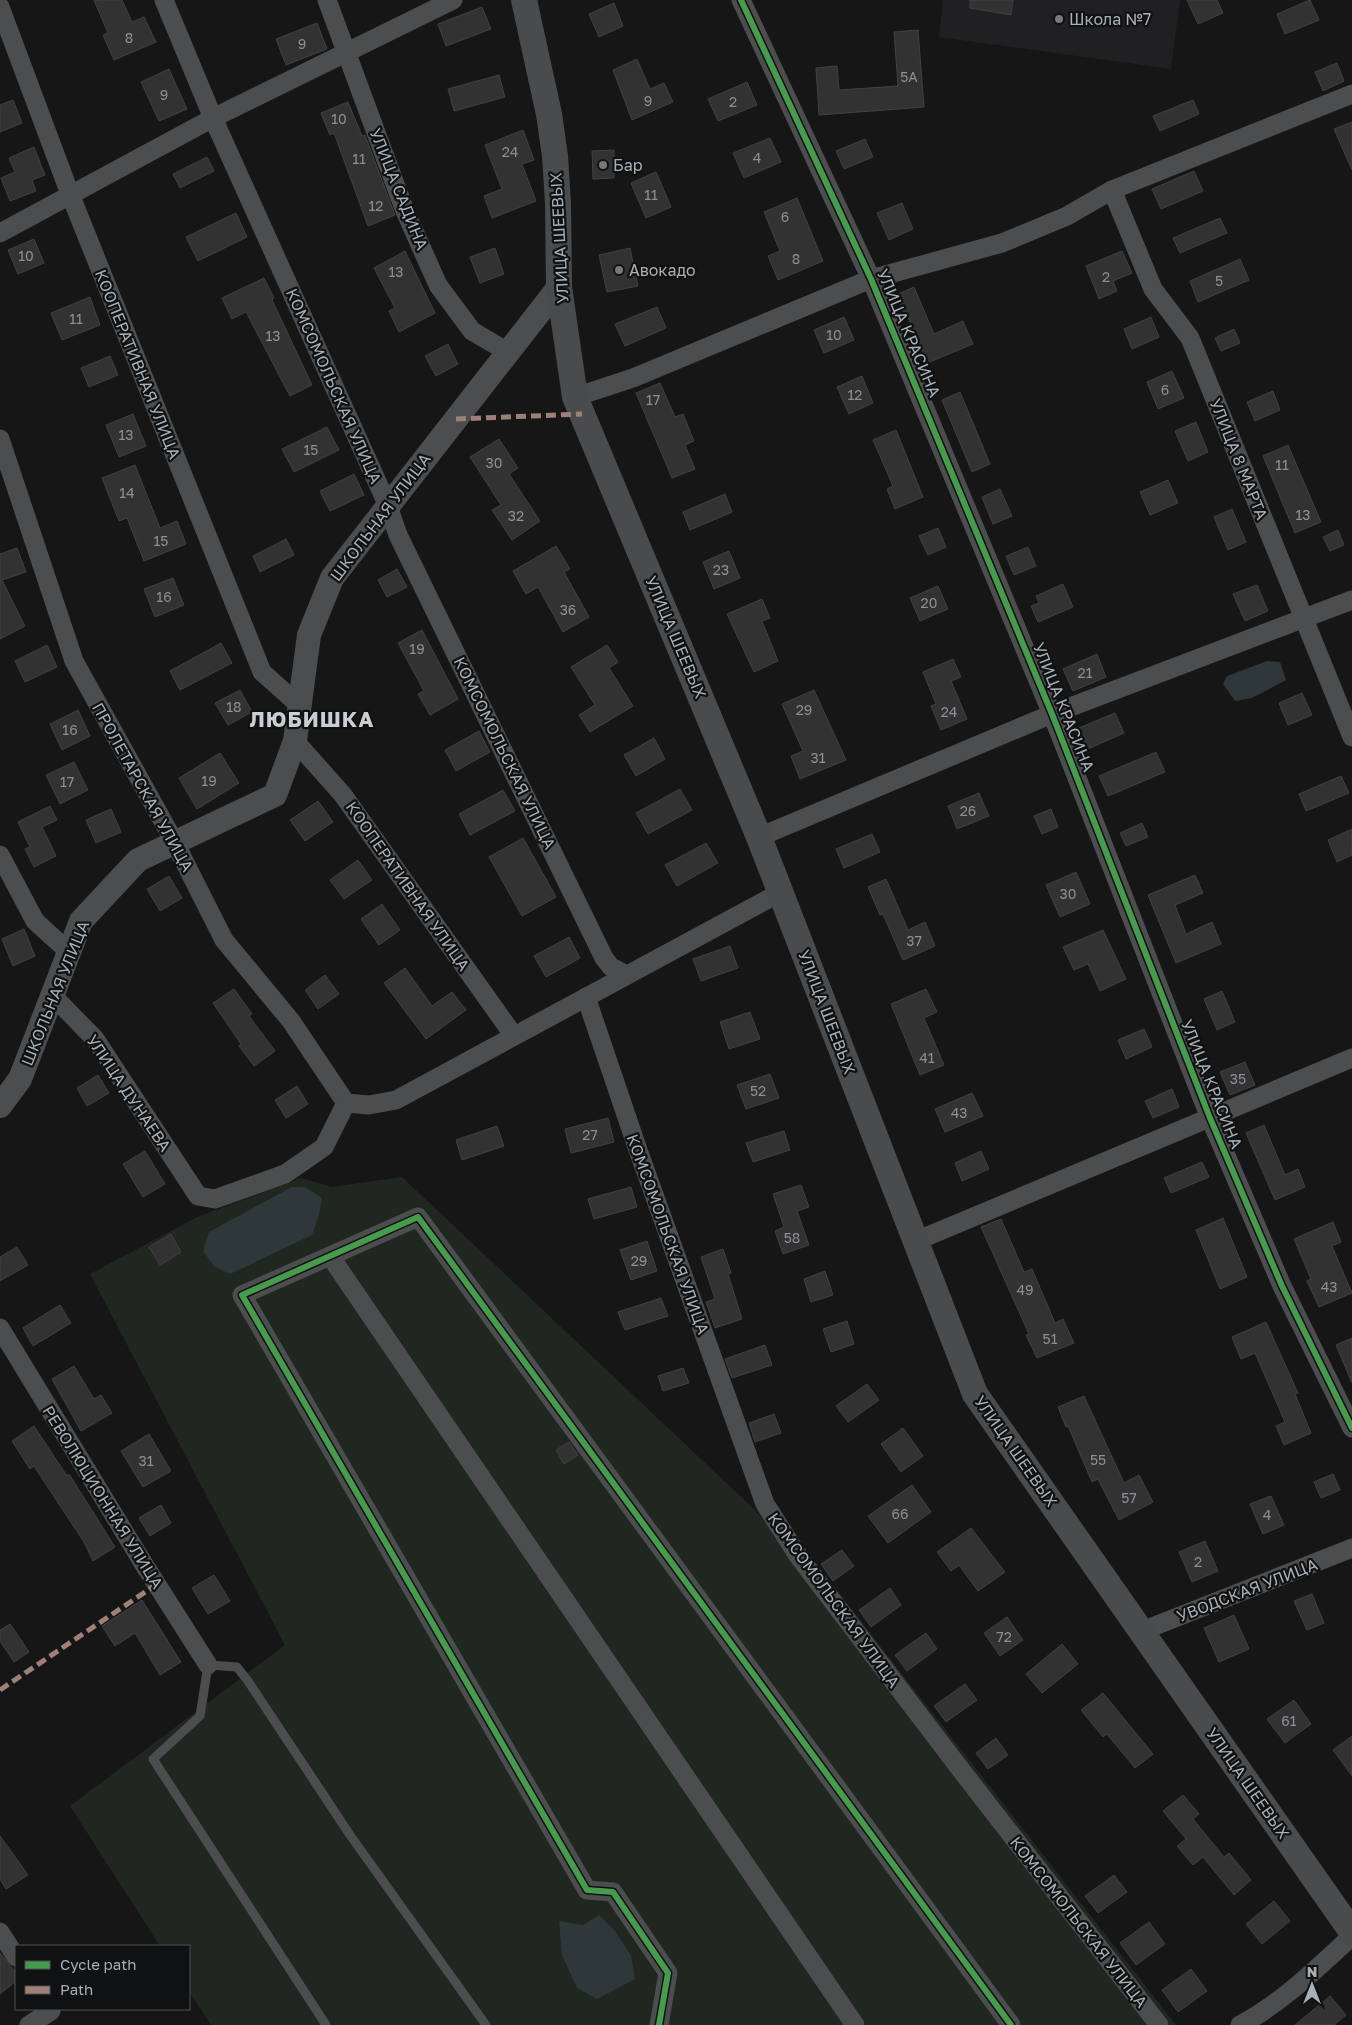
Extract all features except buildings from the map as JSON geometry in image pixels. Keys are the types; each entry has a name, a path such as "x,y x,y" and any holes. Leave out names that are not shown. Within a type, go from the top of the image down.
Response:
{"main road":[{"name":"УЛИЦА ШЕЕВЫХ","path":"524,0 543,86 554,156 558,203 559,287 575,397 759,837 975,1394 1352,1932"}],"street":[{"name":"КОМСОМОЛЬСКАЯ УЛИЦА","path":"164,0 213,118 388,506 398,535 604,958 611,967 627,975"},
{"name":"УЛИЦА САДИНА","path":"328,0 405,211 438,284 472,330 508,352"},
{"path":"0,233 213,118 347,54 453,0"},
{"name":"УЛИЦА КРАСИНА","path":"741,0 871,279 1052,714 1210,1118 1282,1286 1352,1428"},
{"name":"КООПЕРАТИВНАЯ УЛИЦА","path":"0,7 70,194 262,672 300,706"},
{"path":"575,397 633,378 871,279 1002,243 1067,216 1112,190 1352,94"},
{"name":"УЛИЦА 8 МАРТА","path":"1112,190 1153,289 1190,338 1352,737"},
{"name":"ШКОЛЬНАЯ УЛИЦА","path":"0,1106 20,1078 81,921 138,860 274,794 295,741 309,635 332,578 559,287"},
{"name":"ПРОЛЕТАРСКАЯ УЛИЦА","path":"0,439 74,661 175,843 224,940 291,1021 346,1103"},
{"path":"759,837 1052,714 1304,620 1352,600"},
{"name":"КООПЕРАТИВНАЯ УЛИЦА","path":"295,741 343,794 514,1036"},
{"path":"0,855 35,921 69,952"},
{"path":"346,1103 369,1105 396,1100 781,892"},
{"name":"УЛИЦА ДУНАЕВА","path":"52,995 95,1039 198,1196 215,1199 285,1174 324,1147 346,1103"},
{"name":"КОМСОМОЛЬСКАЯ УЛИЦА","path":"586,997 638,1150 765,1504 805,1565 1159,2025"},
{"path":"916,1241 1352,1058"},
{"path":"659,2025 668,1973 613,1892 587,1890 242,1295 418,1217 1011,2025"},
{"path":"330,1256 855,2025"},
{"name":"РЕВОЛЮЦИОННАЯ УЛИЦА","path":"0,1328 208,1666"},
{"name":"УВОДСКАЯ УЛИЦА","path":"1142,1631 1352,1548"},
{"path":"0,1932 15,1955"},
{"path":"1240,2025 1263,2013 1352,1936"},
{"path":"30,2025 54,2015"}],"lane":[{"path":"326,2025 153,1759 200,1716 208,1666 237,1668 248,1681 350,1835 486,2025"}],"shaded area":[{"name":"Школа №7","path":"943,0 1180,0 1171,69 939,37"},
{"path":"1267,661 1280,662 1286,680 1252,698 1235,701 1223,684 1227,676"},
{"path":"402,1177 828,1579 1176,2025 211,2025 190,1993 190,1945 159,1945 70,1806 285,1645 90,1274 197,1217 301,1178 332,1187"},
{"path":"292,1187 305,1187 322,1198 319,1215 312,1235 230,1274 214,1266 203,1251 209,1232"},
{"path":"599,1915 615,1931 631,1956 635,1979 597,1999 577,1988 562,1955 559,1921 583,1925"}],"marked path":[{"path":"456,419 582,414"},
{"path":"0,1690 157,1584"}],"cycle path":[{"path":"741,0 871,279 1052,714 1210,1118 1282,1286 1352,1428"},
{"path":"659,2025 668,1973 613,1892 587,1890 242,1295 418,1217 1011,2025"}],"place":[{"name":"Школа №7","path":"1059,19"},
{"name":"Бар","path":"603,165"},
{"name":"Авокадо","path":"619,270"}],"district":[{"name":"ЛЮБИШКА","path":"312,720"}]}
